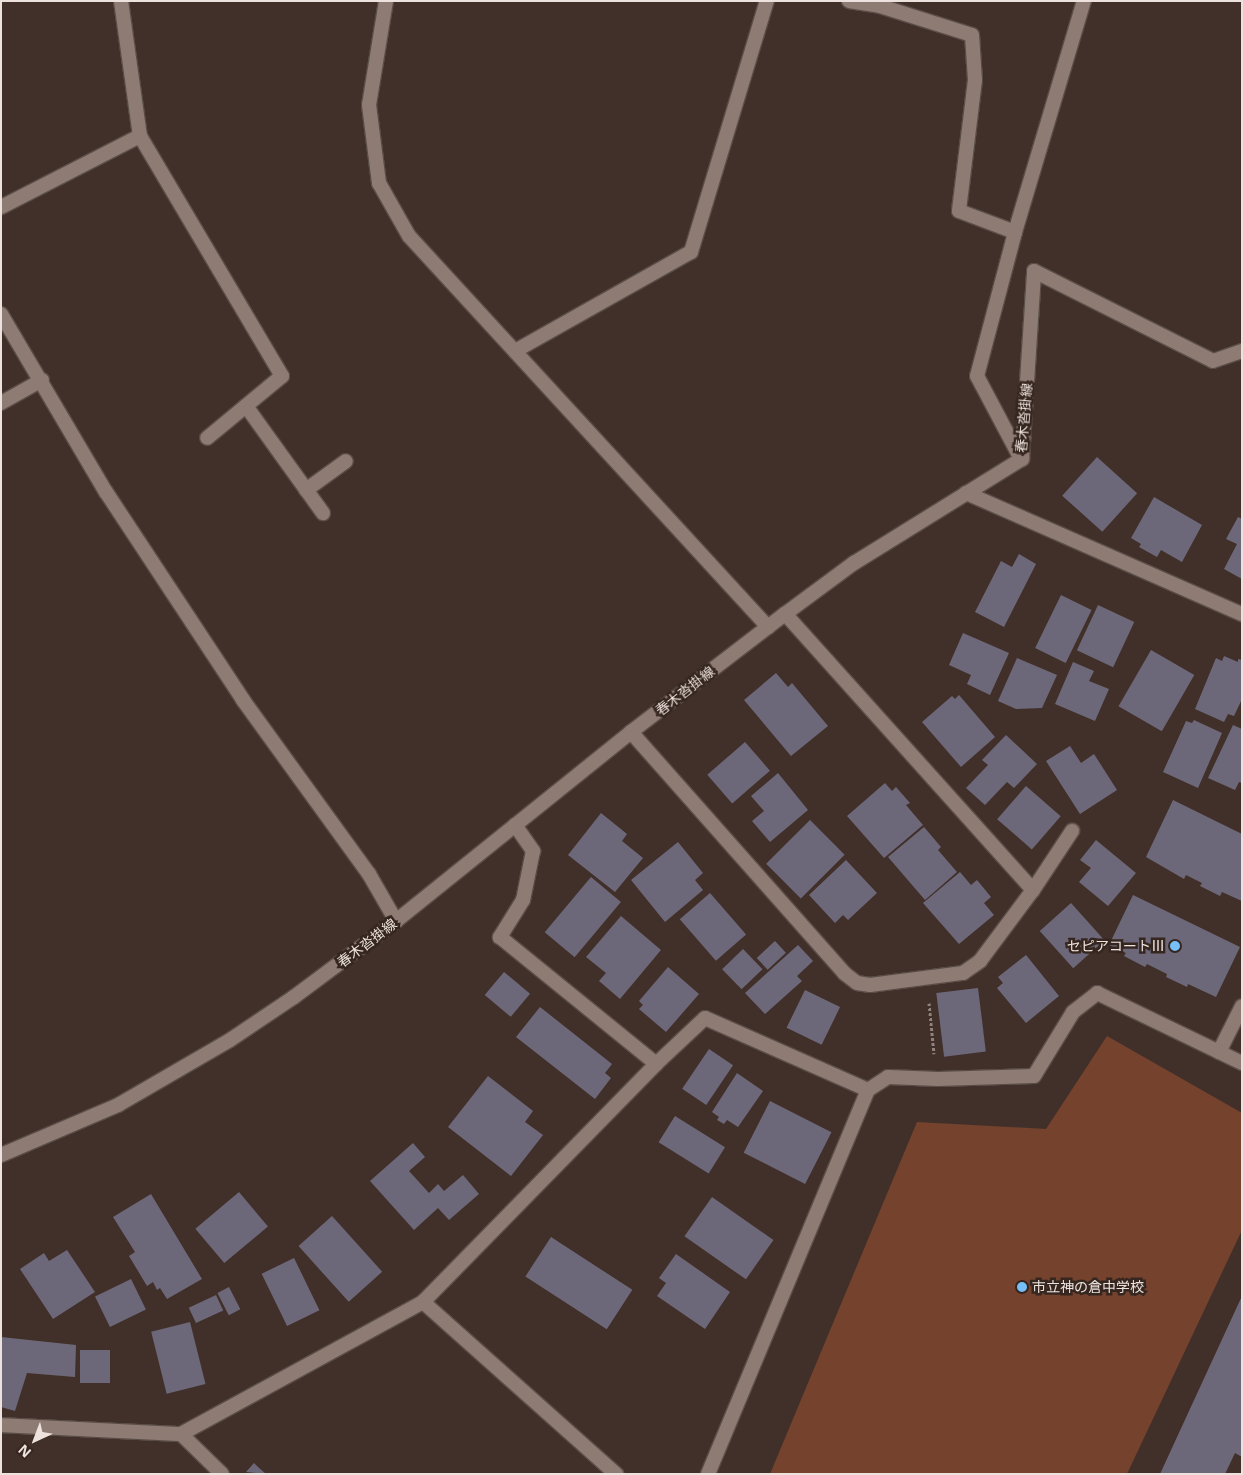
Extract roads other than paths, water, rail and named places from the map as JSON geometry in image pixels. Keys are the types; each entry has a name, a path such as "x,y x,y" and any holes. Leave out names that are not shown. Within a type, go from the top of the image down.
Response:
{"street":[{"path":"121,1 140,136 282,376 207,438"},
{"path":"386,1 369,105 380,183 409,236 768,627"},
{"path":"515,351 691,252 767,1"},
{"path":"849,1 880,6 972,35 975,80 959,211 1015,232"},
{"path":"1021,459 977,376 1015,232 1084,1"},
{"path":"1,207 140,136"},
{"name":"春木沓掛線","path":"1,1155 118,1105 184,1068 294,997 396,921 631,732 785,614 854,563 1021,459 1034,271 1213,361 1242,351"},
{"path":"1,314 42,380 111,500 243,700 369,874 396,921"},
{"path":"1,403 42,380"},
{"path":"246,406 323,513"},
{"path":"306,490 346,461"},
{"path":"966,492 1242,614"},
{"path":"785,614 1033,890"},
{"path":"631,732 844,973 857,983 870,985 963,973 980,961 1033,890 1072,831"},
{"path":"515,825 533,851 523,900 500,937 656,1064"},
{"path":"708,1474 868,1090 888,1077 938,1079 1034,1076 1073,1012 1097,993 1242,1063"},
{"path":"1219,1052 1242,1006"},
{"path":"1,1425 181,1434 423,1302 656,1064 706,1018 868,1090"},
{"path":"423,1302 616,1474"},
{"path":"181,1434 222,1474"}],"place":[{"name":"セピアコートⅢ","path":"1175,946"},
{"name":"市立神の倉中学校","path":"1022,1287"}]}
